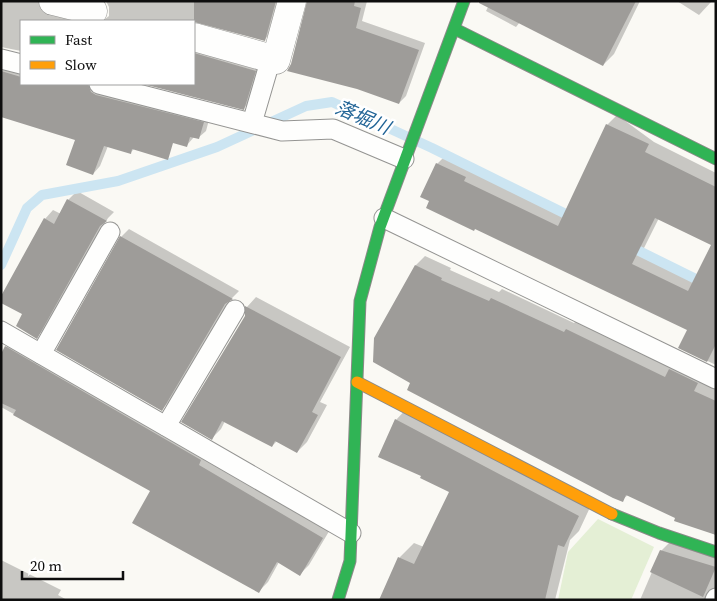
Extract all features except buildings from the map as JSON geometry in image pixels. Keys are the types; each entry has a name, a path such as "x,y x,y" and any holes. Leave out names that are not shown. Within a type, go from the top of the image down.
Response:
{"street":[{"path":"53,1 93,11"},
{"path":"195,37 276,60 292,1"},
{"path":"338,600 350,561 360,301 384,218 406,153 455,29 464,1"},
{"path":"455,29 713,152"},
{"path":"357,382 606,512 659,533 716,552"}],"lane":[{"path":"254,123 271,58"},
{"path":"1,59 20,64"},
{"path":"103,85 282,131 333,129 406,153"},
{"path":"384,218 716,379"},
{"path":"41,354 110,232"},
{"path":"166,426 235,310"},
{"path":"1,331 351,533"}],"green space":[{"path":"598,519 654,547 631,600 558,600 568,552"}],"waterway":[{"name":"落堀川","path":"1,265 27,208 42,195 118,181 217,147 306,106 332,102 432,148 576,219"},
{"name":"落堀川","path":"627,245 706,284"}],"traffic: fast":[{"path":"338,600 350,561 360,301 380,227 464,1"},
{"path":"455,29 716,159"},
{"path":"612,514 659,533 716,552"}],"traffic: slow":[{"path":"357,382 612,514"}]}
